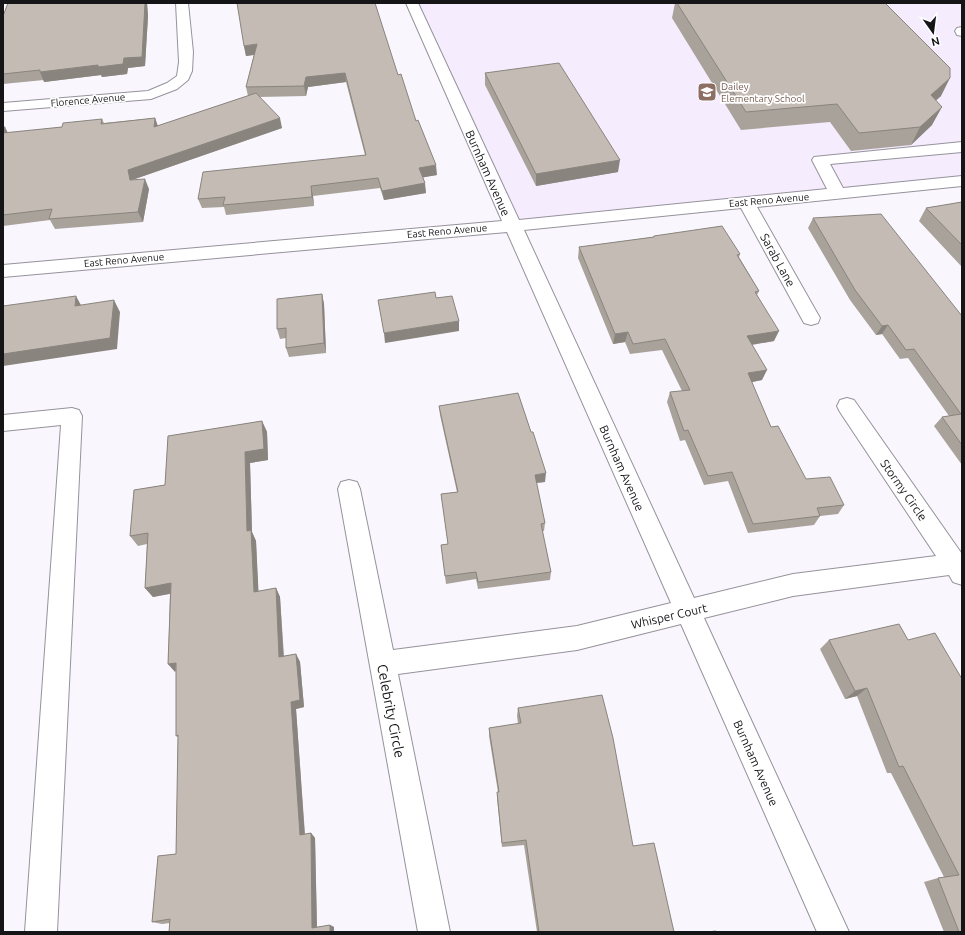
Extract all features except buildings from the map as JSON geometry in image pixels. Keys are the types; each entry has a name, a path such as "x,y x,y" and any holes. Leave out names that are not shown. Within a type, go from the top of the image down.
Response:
{"street":[{"name":"Florence Avenue","path":"3,107 151,95 172,87 183,76 187,66 182,3"},
{"name":"Burnham Avenue","path":"412,3 833,932"},
{"path":"838,194 820,160 962,147"},
{"name":"East Reno Avenue","path":"3,271 512,226 962,181"},
{"name":"Sarab Lane","path":"746,202 811,318"},
{"name":"Stormy Circle","path":"847,406 959,569"},
{"path":"3,423 72,416 41,932"},
{"name":"Celebrity Circle","path":"349,489 434,932"},
{"name":"Whisper Court","path":"382,664 577,638 793,585 959,569"}],"shaded area":[{"name":"Dailey Elementary School","path":"412,3 962,3 962,181 512,226"}],"place":[{"name":"Dailey Elementary School","path":"707,92"}]}
